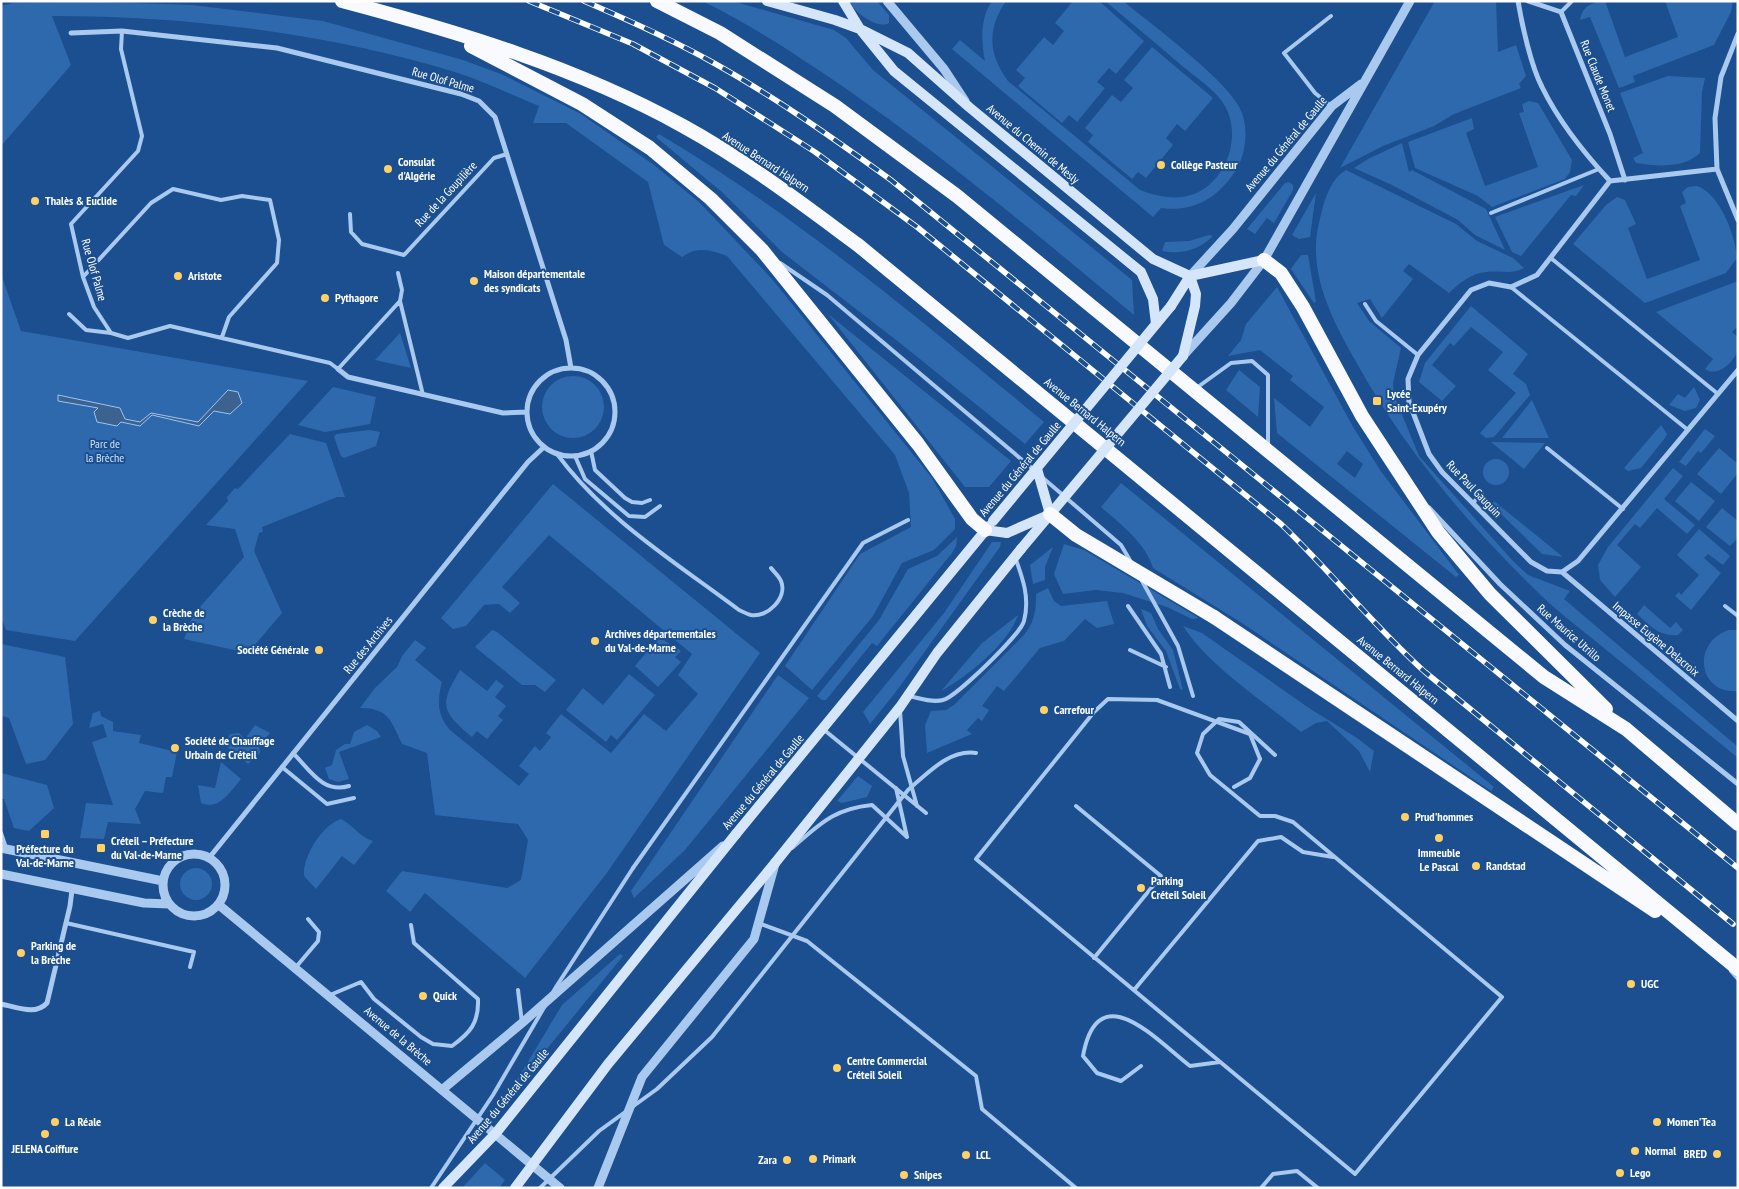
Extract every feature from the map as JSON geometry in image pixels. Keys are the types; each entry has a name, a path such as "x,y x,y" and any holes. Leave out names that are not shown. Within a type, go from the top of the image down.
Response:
{"highway":[{"name":"Avenue Bernard Halpern","path":"342,1 423,22 560,68 682,126 769,179 858,245 1738,969"},
{"path":"657,1 720,33 860,124 957,196 1544,677 1626,729"},
{"path":"423,22 500,60 582,104 650,148 711,199 762,250 918,444 972,519 989,526"},
{"path":"1264,260 1281,273 1303,307 1362,416 1402,479 1438,532 1490,594 1626,729 1738,824"},
{"path":"1050,514 1076,536 1214,617 1712,948"}],"main road":[{"path":"767,1 860,29 908,53 969,107"},
{"path":"843,1 860,29 894,71 1142,272 1153,299 1156,324"},
{"name":"Avenue du Chemin de Mesly","path":"969,107 1153,259 1190,276"},
{"path":"515,1188 608,1064 775,863 900,707 937,653 1050,514 1183,356 1195,306 1196,294 1190,276 1264,260"},
{"name":"Avenue du Général de Gaulle","path":"443,1188 496,1133 736,834 1171,306 1190,276"},
{"path":"1037,469 1050,514"},
{"path":"989,526 1007,533 1050,514"}],"street":[{"name":"Avenue du Chemin de Mesly","path":"887,1 944,69 969,107"},
{"path":"1183,356 1242,289 1264,260 1410,1"},
{"path":"1518,1 1521,21 1541,86 1581,150 1610,181"},
{"path":"1528,1 1561,12"},
{"name":"Rue Claude Monet","path":"1561,12 1610,134 1625,180"},
{"name":"Rue Olof Palme","path":"71,34 122,30 277,48 461,94 479,101 495,117 566,340 570,368"},
{"path":"1738,34 1730,50 1717,97 1717,169 1738,220"},
{"name":"Avenue du Général de Gaulle","path":"1190,276 1233,229 1332,106 1363,83"},
{"path":"1511,287 1537,275 1552,259 1610,181 1717,169"},
{"name":"Rue Paul Gauguin","path":"1511,287 1488,283 1471,290 1418,354 1408,379 1409,402 1430,454 1442,472 1531,562 1547,571 1562,572"},
{"path":"570,368 588,371 601,380 611,392 615,406 614,426 604,442 591,451 575,456 557,454 544,447 534,436 527,412 529,401 536,386 551,373 570,368"},
{"path":"338,370 348,376 503,413 527,412"},
{"path":"1562,572 1578,561 1738,370"},
{"name":"Rue des Archives","path":"209,858 528,462 544,447"},
{"name":"Rue Maurice Utrillo","path":"1402,479 1500,584 1565,646 1738,784"},
{"name":"Impasse Eugène Delacroix","path":"1562,572 1738,721"},
{"path":"443,1089 522,1023 736,834"},
{"path":"4,849 163,881"},
{"path":"190,854 209,858 221,869 226,884 224,895 219,905 212,912 193,917 183,915 169,904 163,889 166,871 180,857 190,854"},
{"path":"598,1188 642,1077 754,939 775,863"},
{"path":"1,874 72,890 144,903 169,904"},
{"path":"1,1004 33,1011 42,1009 47,1003 72,890"},
{"name":"Avenue de la Brèche","path":"219,905 330,995 560,1188"}],"lane":[{"path":"1561,12 1572,1"},
{"path":"1331,16 1284,53 1315,93 1332,106"},
{"name":"Rue Olof Palme","path":"111,333 94,307 83,277 71,224 138,151 142,136 121,50 122,30"},
{"name":"Rue de la Goupilière","path":"350,214 351,232 362,244 404,255 494,158 507,154"},
{"path":"1491,213 1599,168"},
{"path":"83,277 151,203 173,189 221,200 242,196 270,200 279,240 277,263 229,317 222,337"},
{"path":"762,250 826,295 1121,545 1178,646 1193,696"},
{"path":"1552,259 1718,394"},
{"path":"398,273 402,290 400,301 423,395"},
{"path":"1511,287 1688,430"},
{"path":"69,314 86,330 111,333 128,338 170,326 330,363 338,370 400,301"},
{"path":"1365,304 1376,320 1418,354"},
{"path":"1194,390 1231,363 1252,361 1268,375 1268,451"},
{"path":"1547,448 1623,509"},
{"path":"591,451 595,470 625,498 637,502 650,500"},
{"path":"557,454 590,493 621,522 739,610 750,615 760,614 770,610 780,598 782,582 771,568"},
{"path":"575,456 585,478 629,516 645,517 660,506"},
{"path":"1473,503 1482,493"},
{"path":"431,1188 493,1095 556,986 633,868 863,543 908,520"},
{"path":"908,696 929,700 943,700 960,690 1016,635 1024,623 1027,592 1018,553"},
{"path":"1128,606 1161,654 1170,687"},
{"path":"1725,606 1738,616"},
{"path":"1130,650 1166,667"},
{"path":"1234,786 1250,778 1260,759 1250,734 1157,700 1108,699 1094,712 976,859 1354,1174 1502,997 1293,822 1275,816 1260,816 1210,775 1197,753 1203,734 1219,719 1239,722 1275,755"},
{"path":"900,707 903,756 917,806"},
{"path":"823,729 926,814"},
{"path":"540,1188 599,1131 657,1089 712,1037 908,790 942,760 971,752 976,753"},
{"path":"293,753 327,787 338,789 349,786"},
{"path":"282,768 327,804 354,798"},
{"path":"775,863 831,815 855,806 872,805 908,837 896,788"},
{"path":"1076,806 1160,876 1094,958"},
{"path":"1,834 4,849"},
{"path":"1134,990 1258,840 1281,837 1303,852 1335,858"},
{"path":"296,967 318,941 319,932 308,919"},
{"path":"758,922 807,941 976,1076 982,1109 1076,1188"},
{"path":"66,923 194,952 190,967"},
{"path":"330,995 360,982 374,999 433,1044 452,1046 467,1035 476,1023 478,999 414,943 410,925"},
{"path":"1712,948 1738,979"},
{"path":"518,990 522,1023"},
{"path":"1141,1066 1120,1081 1097,1073 1083,1056 1087,1036 1096,1022 1112,1015 1122,1017 1140,1026 1190,1066 1220,1062"},
{"path":"1262,1188 1272,1174 1297,1171 1318,1188"}],"green space":[{"path":"702,1 732,1 834,30 846,38 873,70 1132,280 1134,315 992,198 883,115 775,42 739,20"},
{"path":"848,1 877,1 889,15 889,23 878,24 872,22 855,10"},
{"path":"992,1 1006,1 995,22 992,41 1001,71 1008,81 1140,190 1167,197 1194,194 1211,183 1219,175 1229,155 1232,132 1227,110 1217,95 1207,86 1105,1 1123,1 1207,70 1235,101 1242,113 1245,140 1242,158 1234,174 1214,195 1206,200 1190,207 1161,208 1153,217 952,49 960,40 985,61 982,30 985,15"},
{"path":"1073,1 1099,1 1144,41 1116,74 1109,68 1097,82 1105,88 1077,122 1069,115 1062,123 1018,86 1025,78 1016,70 1044,37 1053,45 1064,31 1055,23"},
{"path":"1435,1 1496,1 1498,52 1516,45 1526,76 1519,84 1521,88 1454,114 1434,126 1383,146 1340,168"},
{"path":"1599,1 1605,1 1625,57 1678,37 1665,1 1733,1 1731,12 1714,45 1633,76 1635,82 1619,88 1590,17 1580,20 1586,8"},
{"path":"104,2 192,5 323,21 463,60 501,74 581,114 654,165 700,203 772,279 932,478 955,519 955,529 934,550 902,563 873,616 812,690 785,666 860,554 911,527 909,493 895,455 727,256 699,250 682,257 664,245 648,182 566,123 533,123 539,106 458,73 359,47 308,37 206,23 155,19 52,16 71,65 1,146 1,6 12,3"},
{"path":"1152,47 1213,98 1185,131 1177,124 1166,138 1173,145 1146,178 1138,172 1132,179 1088,142 1093,135 1085,128 1112,95 1121,102 1133,88 1124,80"},
{"path":"1668,76 1705,78 1702,92 1700,153 1686,162 1678,164 1652,165 1636,163 1633,158 1643,153 1620,93"},
{"path":"1529,101 1538,103 1572,160 1570,172 1565,179 1492,207 1478,196 1415,168 1408,142 1472,118 1474,129 1466,133 1485,186 1538,167 1519,113 1524,112 1522,104"},
{"path":"659,134 760,199 809,234 904,308 1044,422 1025,444 900,343 782,252 723,193 656,137"},
{"path":"1402,143 1409,172 1412,170 1486,209 1505,250 1475,235 1458,220 1392,185 1354,168 1368,159"},
{"path":"1346,170 1456,224 1477,241 1513,258 1524,268 1515,271 1476,274 1461,282 1449,293 1409,264 1403,271 1413,279 1382,318 1370,299 1357,303 1369,321 1401,348 1393,383 1394,395 1419,456 1513,561 1528,575 1570,591 1564,599 1738,747 1738,758 1563,615 1520,575 1442,488 1396,426 1375,394 1338,328 1330,312 1319,277 1316,241 1321,215 1331,186"},
{"path":"1289,182 1293,185 1293,190 1274,223 1267,218 1255,234 1247,229 1285,183"},
{"path":"1584,185 1576,196 1571,195 1521,256 1512,252 1495,217"},
{"path":"1697,186 1713,197 1730,227 1737,258 1726,273 1645,303 1573,244 1606,205 1617,197 1625,200 1636,224 1628,228 1647,279 1700,260 1680,206 1686,203 1682,192 1688,187"},
{"path":"1316,193 1310,237 1299,239 1292,235"},
{"path":"1209,235 1213,236 1196,248 1183,252 1162,251 1165,242 1189,241"},
{"path":"1301,255 1308,255 1316,302 1314,303 1291,269"},
{"name":"Parc de la Brèche","path":"1,274 21,331 308,381 75,641 6,630 1,617"},
{"path":"1738,281 1738,326 1732,332 1738,337 1738,349 1733,359 1725,367 1715,372 1710,371 1705,369 1713,359 1656,312"},
{"path":"1277,287 1352,425 1380,470 1459,575 1456,577 1277,433 1274,398 1310,427 1324,407 1290,380 1293,376 1260,350 1228,356 1241,340 1246,324","holes":["1347,451 1363,464 1355,478 1337,464"]},
{"path":"1471,306 1528,354 1513,374 1526,384 1530,395 1494,437 1486,438 1480,433 1516,393 1488,370 1503,352 1471,327 1454,346 1450,343 1432,365 1456,386 1442,401 1419,382 1425,363"},
{"path":"828,314 1011,461 989,487 965,487"},
{"path":"400,333 411,368 375,360"},
{"path":"1239,370 1260,387 1258,417 1226,390"},
{"path":"573,376 585,378 595,385 602,395 604,407 602,419 595,429 585,436 573,438 561,436 551,429 544,419 542,407 544,395 551,385 561,378"},
{"path":"333,387 376,397 370,424 325,432 298,425"},
{"path":"1694,387 1700,400 1696,408 1685,411 1669,405 1678,394 1685,398"},
{"path":"1532,400 1549,438 1502,438"},
{"path":"1661,425 1667,434 1641,468 1628,471 1624,468"},
{"path":"1705,429 1715,436 1701,453 1698,451 1686,466 1679,462"},
{"path":"369,430 380,432 376,446 344,458 341,456 334,437 336,434"},
{"path":"290,434 326,443 345,497 337,497 262,527 263,532 259,533 254,551 282,613 248,653 184,639 193,615 244,557 235,529 206,525 228,501 227,497 235,488 238,489"},
{"path":"1491,442 1545,443 1524,469"},
{"path":"1719,448 1738,464 1738,473 1721,494 1697,474"},
{"path":"1496,459 1505,463 1509,472 1505,481 1496,485 1487,481 1483,472 1487,463"},
{"path":"1673,468 1683,476 1664,499 1695,525 1687,534 1657,508 1640,528 1635,524 1617,545 1641,567 1615,597 1600,580 1598,565 1608,547"},
{"path":"1691,482 1715,501 1699,521 1675,501"},
{"path":"1121,483 1494,787 1491,791 1242,623 1153,568 1138,542 1101,507"},
{"path":"553,484 760,653 606,874 525,978 425,893 410,912 386,891 402,871 507,888 521,880 528,840 518,824 435,815 427,753 402,744 392,723 383,713 377,710 360,708 375,688 397,667 402,656 415,640 426,648 415,660 442,682 439,708 450,730 519,786 529,774 519,766 535,746 540,751 551,737 546,733 561,714 611,753 644,714 666,731 698,694 678,675 692,654 549,535 502,587 520,603 510,613 499,604 484,605 466,626 453,629 441,618"},
{"path":"1494,501 1563,557 1542,554 1492,506"},
{"path":"1722,508 1738,521 1738,538 1730,546 1706,527"},
{"path":"1699,529 1730,556 1723,565 1708,554 1704,558 1721,573 1691,610 1675,596 1679,592 1681,595 1699,575 1677,555"},
{"path":"957,537 956,546 952,553 877,646 872,643 826,700 822,700 817,696 879,620 908,569 937,556"},
{"path":"992,542 1001,542 1000,547 895,693 870,724 863,712 944,613"},
{"path":"1064,544 1084,550 1199,618 1192,619 1167,607 1123,593 1096,590 1063,594 1054,574"},
{"path":"1053,547 1045,567 1045,580 1033,584 1030,565"},
{"path":"1048,588 1054,601 1061,606 1107,601 1114,624 1097,628 1085,619 1064,641 1040,648 1004,691 997,686 982,706 989,710 982,721 978,718 967,730 972,734 927,753 925,725 931,711 946,710 954,705 1024,635 1031,625 1034,616 1036,594"},
{"path":"1644,605 1670,628 1676,622 1683,630 1678,635 1672,635 1656,630 1637,614"},
{"path":"1141,609 1151,613 1158,629 1173,650 1183,690 1180,689 1166,651 1147,626"},
{"path":"1018,615 1006,637 997,648 963,677 941,691 982,643"},
{"path":"1183,626 1202,633 1374,751 1370,772 1359,751 1327,721 1316,723 1301,732 1222,669 1194,641"},
{"path":"492,630 497,632 556,680 545,692 535,685 522,685 475,647"},
{"path":"1729,630 1738,630 1738,691 1725,690 1714,685 1708,677 1704,666 1709,645 1717,636"},
{"path":"659,637 681,651 675,657 681,662 658,687 635,666"},
{"path":"1,644 65,657 73,724 45,760 26,764 9,718 1,716"},
{"path":"460,670 487,691 496,680 504,686 495,697 506,706 498,716 503,720 487,739 477,731 472,737 454,720 446,707 449,692"},
{"path":"629,674 655,695 617,740 611,735 606,742 566,710 583,688 603,705"},
{"path":"778,675 809,698 685,850 634,898 631,891"},
{"path":"100,711 101,716 113,722 113,731 141,735 139,743 177,752 172,777 166,777 163,793 145,791 135,809 141,824 108,822 104,839 80,838 86,803 113,805 92,742 107,737 103,724 89,728 93,713"},
{"path":"255,725 270,733 259,745 260,753 248,764 225,745 230,734 239,733 245,739"},
{"path":"367,725 377,731 381,737 339,752 349,779 338,782 329,779 325,768 332,765 336,750 345,744 350,744 354,732"},
{"path":"221,762 241,779 224,799 219,802 207,805 201,803 198,785 215,788"},
{"path":"1,773 47,785 54,808 29,831 14,828 4,799 1,799"},
{"path":"858,776 872,786 867,797 842,803 837,801"},
{"path":"341,819 364,837 373,841 354,865 342,856 316,889 304,876 306,860 321,834 327,827"},
{"path":"196,868 208,872 212,884 208,896 196,900 184,896 180,884 184,872"},
{"path":"620,954 623,956 505,1100 562,1005"},
{"path":"485,1163 505,1180 499,1188 462,1188"}],"shaded area":[{"path":"228,390 238,392 242,403 230,414 214,411 199,426 152,415 140,426 121,422 117,426 97,422 94,412 98,408 58,401 58,395 120,408 125,419 140,422 151,413 198,422"}],"railway":[{"path":"529,1 633,44 715,88 815,152 917,227 1281,524 1425,672 1733,924"},
{"path":"584,1 665,38 735,75 803,118 891,180 1738,868"}],"place":[{"name":"Collège Pasteur","path":"1161,165"},
{"name":"Consulat d'Algérie","path":"388,169"},
{"name":"Thalès & Euclide","path":"35,201"},
{"name":"Aristote","path":"178,276"},
{"name":"Maison départementale des syndicats","path":"474,281"},
{"name":"Pythagore","path":"325,298"},
{"name":"Lycée Saint-Exupéry","path":"1377,401"},
{"name":"Crèche de la Brèche","path":"153,620"},
{"name":"Archives départementales du Val-de-Marne","path":"595,641"},
{"name":"Société Générale","path":"319,650"},
{"name":"Carrefour","path":"1044,710"},
{"name":"Société de Chauffage Urbain de Créteil","path":"175,748"},
{"name":"Prud'hommes","path":"1405,817"},
{"name":"Préfecture du Val-de-Marne","path":"45,834"},
{"name":"Immeuble Le Pascal","path":"1439,838"},
{"name":"Créteil – Préfecture du Val-de-Marne","path":"101,848"},
{"name":"Randstad","path":"1476,866"},
{"name":"Parking Créteil Soleil","path":"1141,888"},
{"name":"Parking de la Brèche","path":"21,953"},
{"name":"UGC","path":"1631,984"},
{"name":"Quick","path":"423,996"},
{"name":"Centre Commercial Créteil Soleil","path":"837,1068"},
{"name":"La Réale","path":"55,1122"},
{"name":"Momen'Tea","path":"1657,1122"},
{"name":"JELENA Coiffure","path":"45,1134"},
{"name":"Normal","path":"1635,1151"},
{"name":"BRED","path":"1717,1154"},
{"name":"LCL","path":"966,1155"},
{"name":"Primark","path":"813,1159"},
{"name":"Zara","path":"787,1160"},
{"name":"Lego","path":"1620,1173"},
{"name":"Snipes","path":"904,1175"}]}
